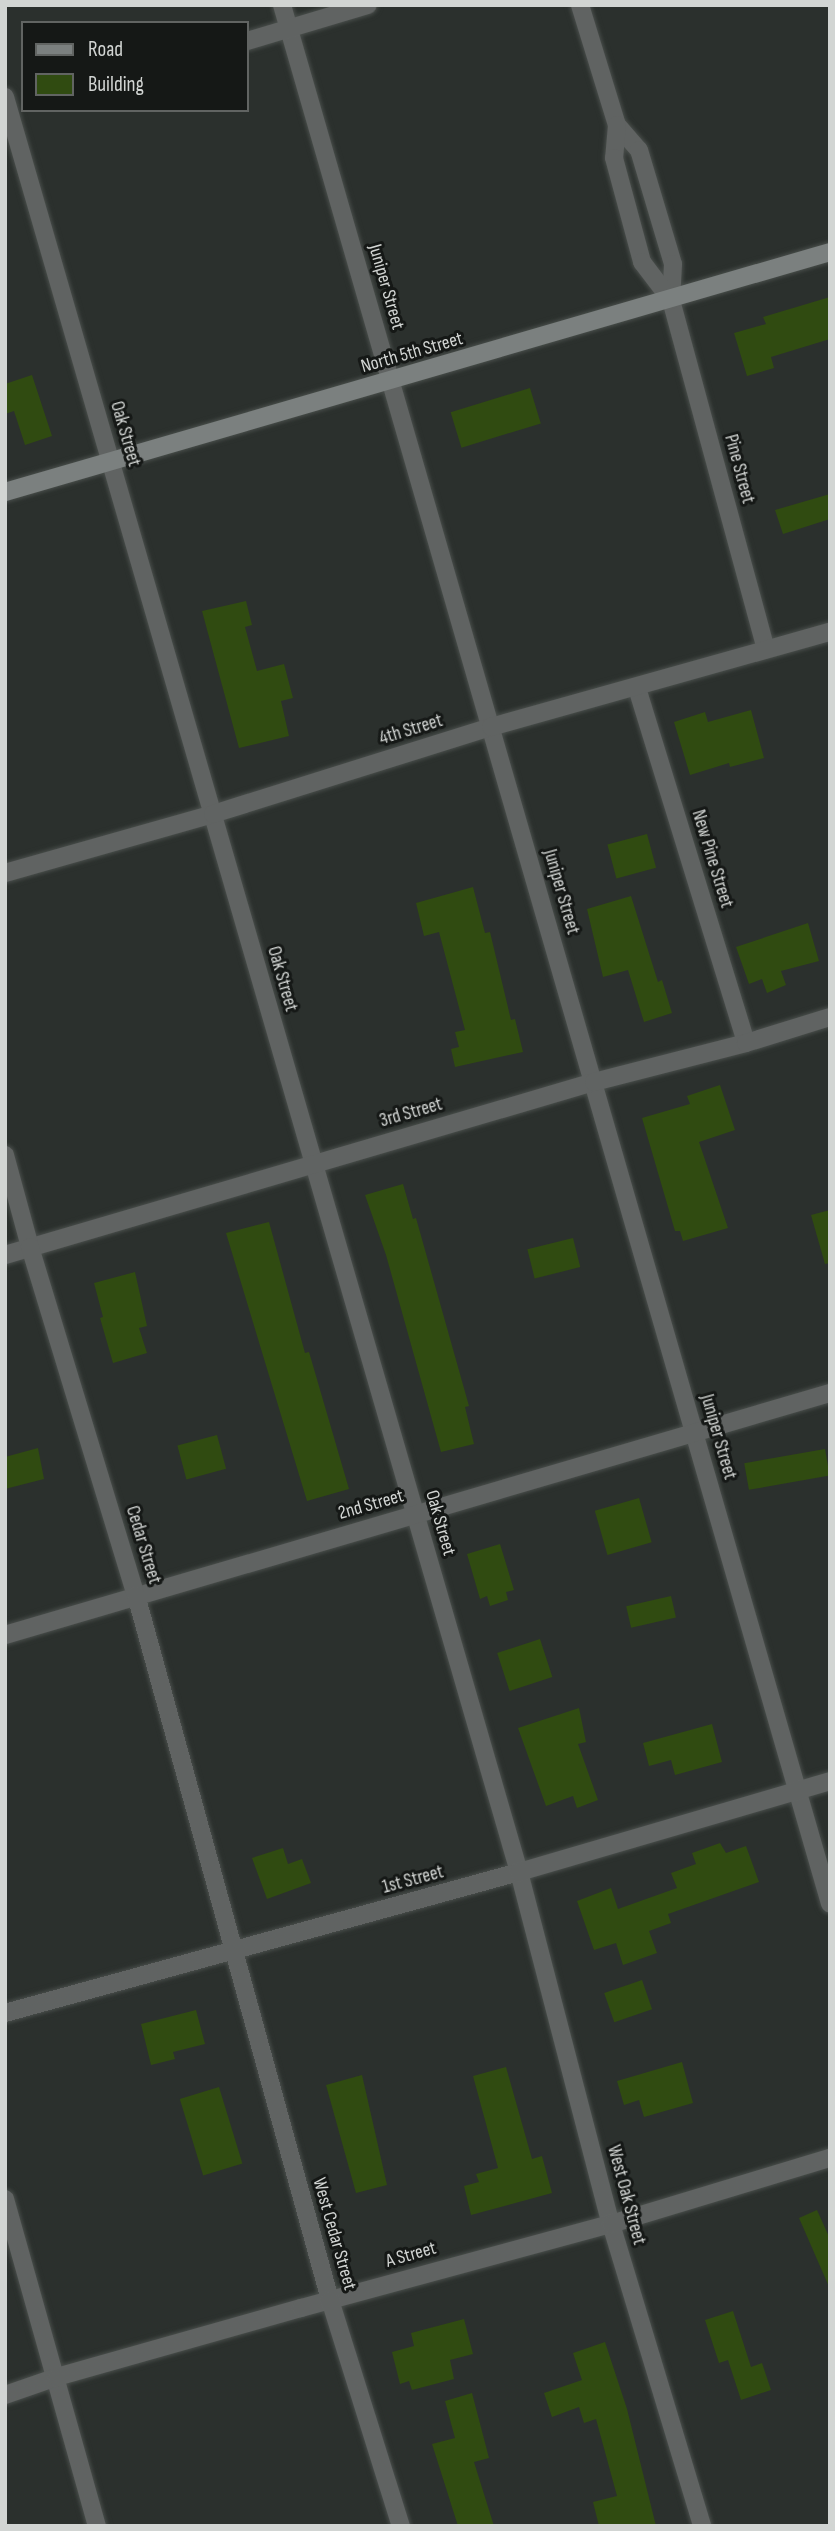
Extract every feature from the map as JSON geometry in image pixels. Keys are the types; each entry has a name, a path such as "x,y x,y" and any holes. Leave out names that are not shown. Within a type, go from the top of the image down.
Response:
{"main road":[{"name":"North 5th Street","path":"5,492 830,252"}],"street":[{"name":"Juniper Street","path":"282,5 830,1903"},
{"path":"248,41 368,5"},
{"name":"Pine Street","path":"580,5 617,125 614,158 642,262 671,300"},
{"name":"Oak Street","path":"10,105 519,1872"},
{"name":"Pine Street","path":"617,125 639,150 673,264 671,300 766,649"},
{"name":"4th Street","path":"5,873 213,814 491,727 830,632"},
{"name":"New Pine Street","path":"637,688 746,1043"},
{"name":"3rd Street","path":"5,1255 593,1082 746,1043 830,1017"},
{"name":"Cedar Street","path":"5,1154 30,1247 136,1595 234,1951"},
{"name":"2nd Street","path":"5,1635 695,1431 830,1394"},
{"name":"1st Street","path":"5,2012 519,1872 830,1781"},
{"name":"West Oak Street","path":"519,1872 611,2224 702,2526"},
{"name":"West Cedar Street","path":"234,1951 330,2300 401,2526"},
{"name":"A Street","path":"5,2395 57,2377 611,2224 830,2158"},
{"path":"5,2199 97,2526"}],"building":[{"path":"830,297 830,339 771,357 774,368 747,376 734,333 766,324 763,317"},
{"path":"32,375 52,436 25,445 14,411 5,414 5,384"},
{"path":"530,388 541,423 461,448 451,412"},
{"path":"830,494 830,519 783,534 775,510"},
{"path":"246,601 252,625 245,627 257,671 284,664 293,698 281,701 289,736 239,748 202,611"},
{"path":"751,710 764,758 730,767 729,763 690,775 674,722 705,712 708,722"},
{"path":"647,834 656,868 616,878 607,845"},
{"path":"473,887 485,933 490,932 511,1020 515,1019 523,1052 455,1067 451,1049 459,1047 455,1032 465,1030 439,932 424,936 416,903"},
{"path":"631,896 658,982 662,980 672,1013 644,1022 628,970 603,977 587,909"},
{"path":"808,923 819,961 781,971 786,985 767,993 762,979 749,984 736,947"},
{"path":"720,1085 735,1130 699,1142 728,1228 683,1241 680,1231 675,1231 642,1118 690,1104 687,1096"},
{"path":"403,1184 413,1219 416,1218 469,1406 465,1407 474,1444 441,1452 386,1255 365,1195"},
{"path":"830,1210 830,1263 825,1264 811,1215"},
{"path":"269,1222 305,1353 309,1352 349,1489 307,1501 226,1233"},
{"path":"573,1238 580,1267 535,1278 527,1249"},
{"path":"135,1272 147,1326 139,1328 147,1353 113,1363 100,1318 103,1317 94,1283"},
{"path":"217,1435 226,1469 186,1479 177,1446"},
{"path":"38,1448 44,1479 5,1489 5,1457"},
{"path":"825,1449 830,1476 749,1490 744,1463"},
{"path":"639,1498 652,1542 607,1555 595,1511"},
{"path":"500,1544 514,1590 506,1592 508,1600 490,1606 487,1596 480,1599 467,1554"},
{"path":"671,1596 676,1617 631,1628 626,1606"},
{"path":"540,1639 552,1677 510,1691 497,1653"},
{"path":"579,1708 586,1742 578,1744 598,1800 577,1808 573,1796 546,1806 518,1728"},
{"path":"712,1724 722,1762 675,1775 671,1760 649,1766 643,1743"},
{"path":"720,1843 726,1853 746,1846 759,1882 668,1914 671,1923 649,1931 657,1953 623,1965 616,1943 594,1950 577,1901 611,1888 618,1909 677,1888 671,1873 696,1864 692,1853"},
{"path":"283,1848 288,1864 302,1859 311,1883 267,1899 252,1858"},
{"path":"642,1980 652,2009 614,2022 604,1993"},
{"path":"196,2010 205,2044 173,2052 175,2059 151,2065 141,2024"},
{"path":"682,2062 693,2103 644,2117 639,2100 624,2105 617,2081"},
{"path":"506,2067 532,2159 542,2156 552,2193 471,2215 464,2186 479,2182 476,2174 498,2168 473,2076"},
{"path":"362,2075 387,2185 356,2193 326,2085"},
{"path":"219,2087 242,2164 203,2175 180,2099"},
{"path":"817,2210 830,2239 830,2289 799,2218"},
{"path":"733,2311 751,2367 762,2363 771,2390 741,2400 728,2360 719,2363 705,2320"},
{"path":"464,2319 473,2354 450,2360 454,2379 412,2390 409,2381 400,2384 392,2352 414,2346 411,2333"},
{"path":"605,2342 627,2409 656,2526 599,2526 593,2502 617,2496 596,2419 584,2423 579,2407 552,2417 544,2393 582,2380 573,2353"},
{"path":"472,2393 489,2458 474,2462 494,2526 458,2526 432,2444 455,2438 445,2401"}]}
